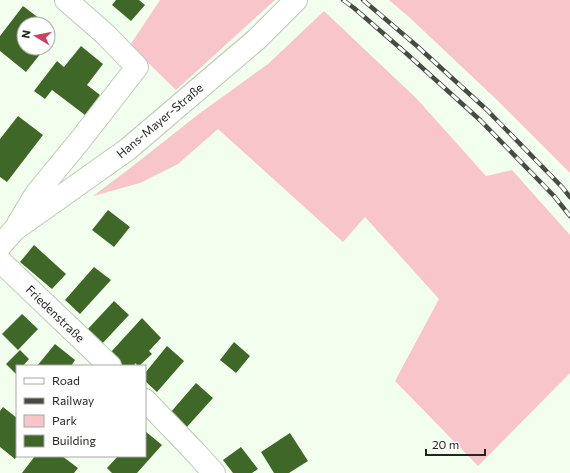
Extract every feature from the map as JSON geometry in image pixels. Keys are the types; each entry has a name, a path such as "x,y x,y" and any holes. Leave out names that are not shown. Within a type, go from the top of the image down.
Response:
{"street":[{"name":"Hans-Mayer-Straße","path":"7,238 36,194 137,67 105,34 66,0"},
{"name":"Hans-Mayer-Straße","path":"7,238 128,149 257,39 296,0"},
{"name":"Friedenstraße","path":"0,261 109,365"},
{"path":"146,401 214,473"}],"green space":[{"path":"160,0 275,0 176,90 130,45"},
{"path":"389,0 570,0 570,173 497,100"},
{"path":"324,11 417,99 486,176 512,170 570,235 570,373 478,466 395,381 439,299 365,217 343,242 218,129 178,164 140,183 93,196 200,113 268,64"}],"building":[{"path":"116,0 139,0 145,5 131,21 112,5"},
{"path":"23,6 36,16 16,16 16,56 39,56 26,72 0,51 0,36"},
{"path":"81,46 103,64 87,85 100,95 85,115 52,90 45,99 34,91 57,61 64,67"},
{"path":"18,116 43,135 7,182 0,177 0,139"},
{"path":"108,210 130,227 114,247 92,230"},
{"path":"34,245 66,274 52,289 20,262"},
{"path":"94,267 111,280 80,314 65,300"},
{"path":"114,301 129,315 100,346 86,331"},
{"path":"22,314 38,329 18,350 2,334"},
{"path":"142,318 161,338 149,351 152,354 140,365 137,365 136,363 134,365 122,365 111,352"},
{"path":"234,342 250,356 236,373 220,360"},
{"path":"55,344 75,360 72,365 38,365"},
{"path":"167,346 184,361 157,392 146,382 146,372"},
{"path":"20,350 29,359 24,365 16,365 16,374 6,364"},
{"path":"196,383 213,398 186,428 170,413"},
{"path":"3,407 16,417 16,457 15,459 0,447 0,411"},
{"path":"146,432 162,445 137,473 112,473 107,468 117,457 146,457"},
{"path":"290,433 308,461 289,473 274,473 261,452"},
{"path":"241,447 258,469 252,473 233,473 223,460"},
{"path":"34,457 63,457 78,468 74,473 22,473"}],"railway":[{"path":"343,0 407,54 480,120 554,196 570,216"},
{"path":"363,0 417,46 487,110 570,197"}]}
